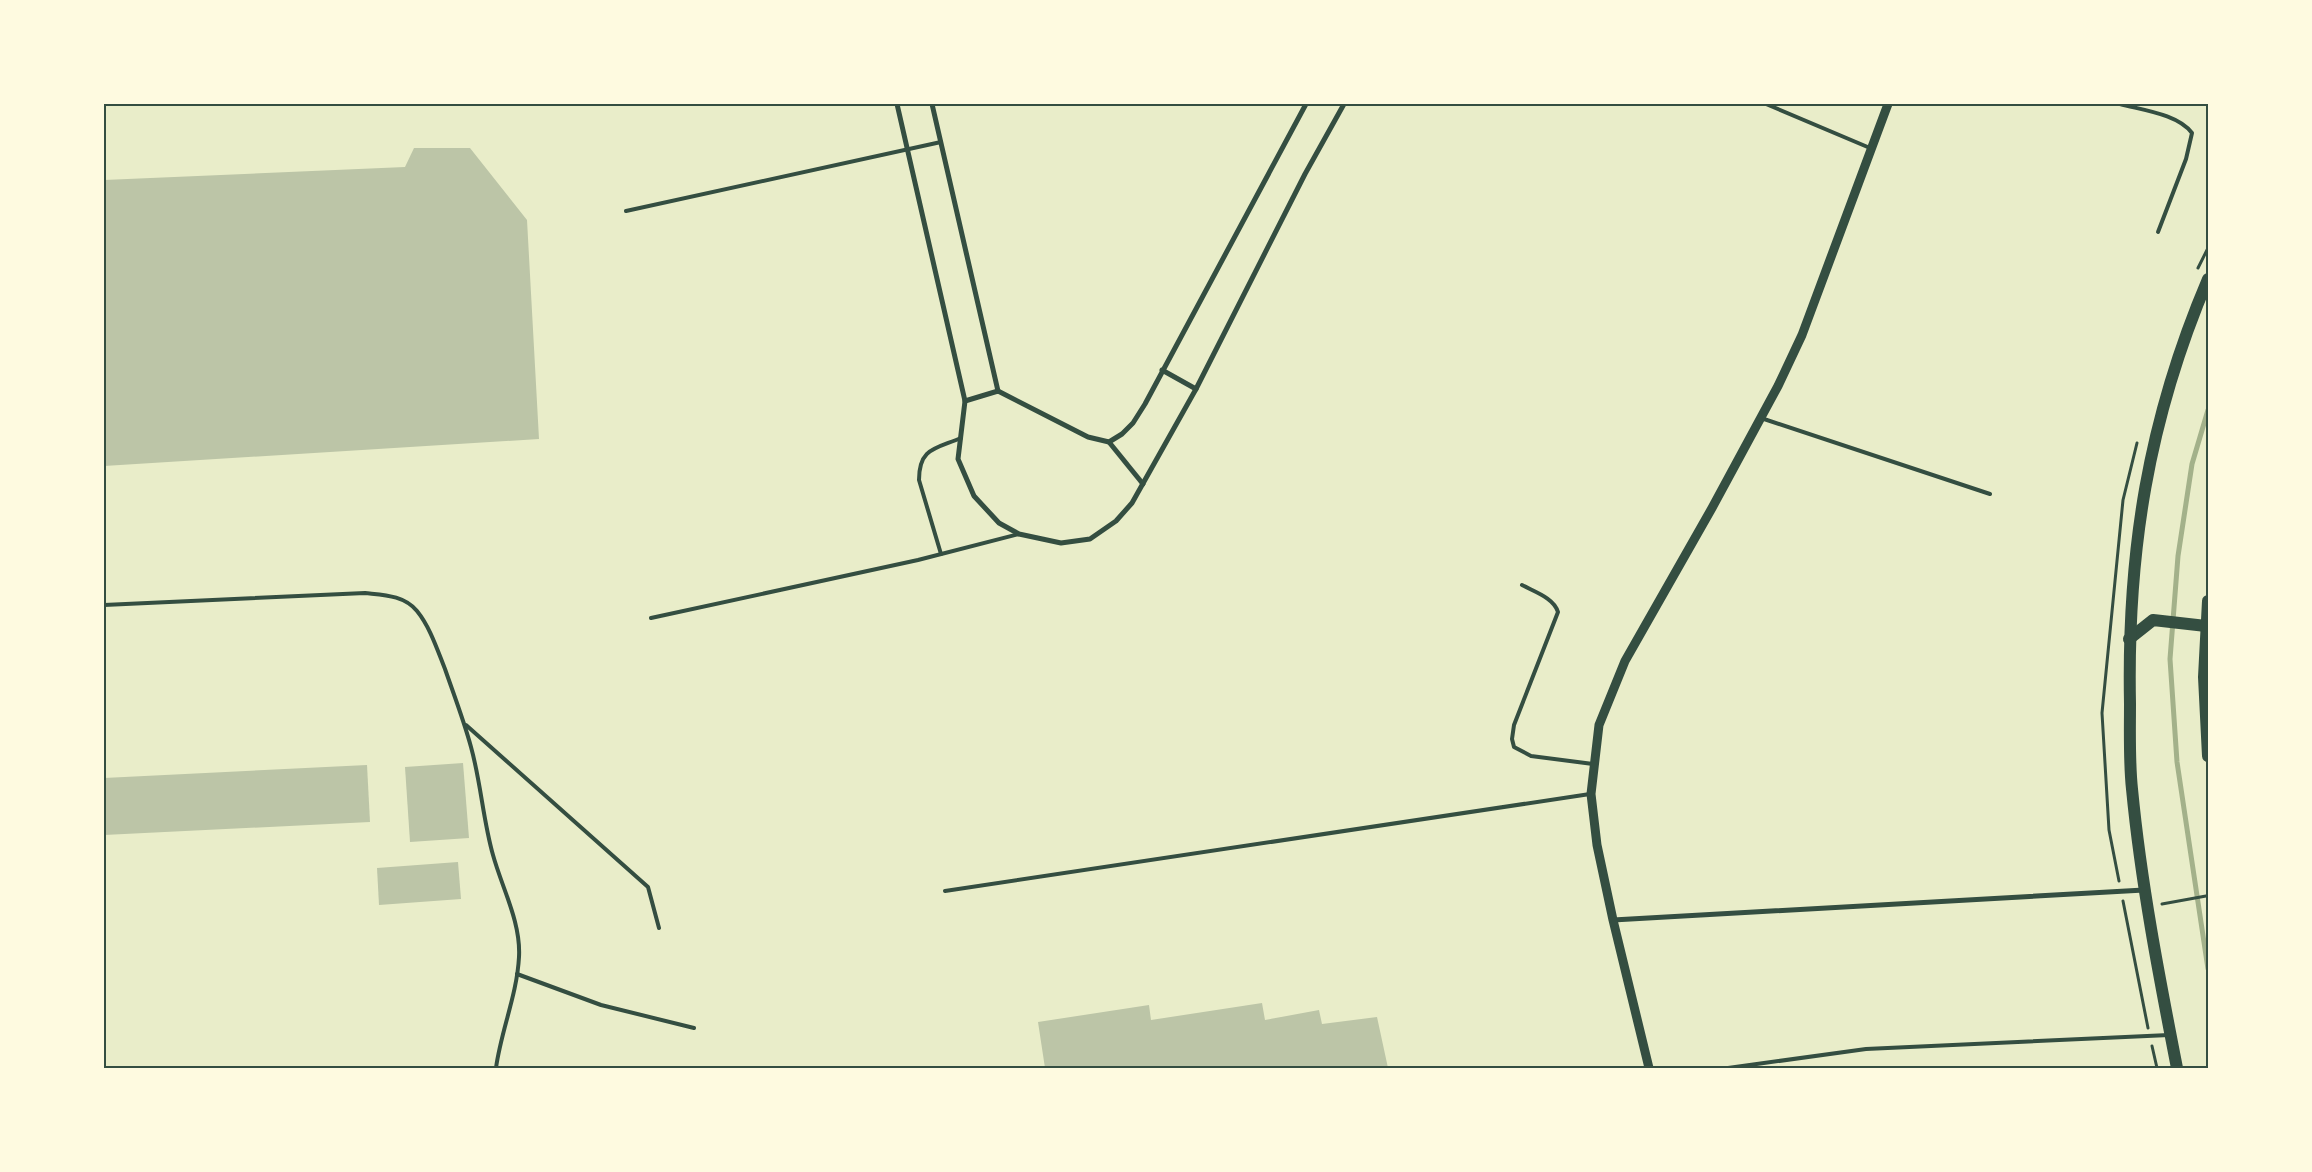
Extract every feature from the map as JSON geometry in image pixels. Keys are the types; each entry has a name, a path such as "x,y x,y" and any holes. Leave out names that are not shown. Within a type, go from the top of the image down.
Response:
{"main road":[{"path":"2177,1068 2144,890 2132,787 2129,639 2135,544 2152,449 2178,357 2208,279"},
{"path":"2208,601 2206,677 2208,756"},
{"path":"2129,639 2153,620 2207,626"}],"street":[{"path":"897,104 965,401 958,459 974,496 999,523 1019,534 1061,543 1090,539 1116,521 1132,503 1196,389 1305,174 1344,104"},
{"path":"932,104 998,391 1020,404 1088,437 1109,442 1143,484"},
{"path":"1109,442 1122,434 1145,404 1306,104"},
{"path":"1649,1068 1613,920 1598,844 1591,794 1599,725 1625,661 1761,418 1802,335 1873,149 1888,104"},
{"path":"1162,370 1196,389"},
{"path":"965,401 998,391"},
{"path":"1613,920 2144,890"}],"lane":[{"path":"1766,104 1873,149"},
{"path":"2120,104 2175,120 2186,125 2192,133 2186,159 2158,232"},
{"path":"626,211 941,142"},
{"path":"1761,418 1990,494"},
{"path":"940,554 919,480 919,469 922,458 930,451 961,438"},
{"path":"651,618 940,554 1019,534"},
{"path":"1522,585 1547,598 1556,605 1558,612 1514,725 1512,738 1514,747 1531,756 1593,764"},
{"path":"104,605 365,593 399,598 416,610 435,643 472,748 493,856 512,912 518,939 517,974 504,1025 496,1068"},
{"path":"464,724 648,887 659,928"},
{"path":"945,891 1591,794"},
{"path":"517,974 601,1005 694,1028"},
{"path":"1728,1068 1866,1049 2170,1035"}],"path":[{"path":"2162,904 2206,896"}],"building":[{"path":"414,148 470,148 527,220 539,439 104,466 104,180 405,167"},
{"path":"463,763 469,838 410,842 405,767"},
{"path":"367,765 370,822 104,835 104,778"},
{"path":"458,862 461,899 379,905 377,868"},
{"path":"1262,1003 1265,1020 1319,1010 1322,1024 1377,1017 1388,1068 1045,1068 1038,1022 1149,1005 1151,1020"}],"waterway":[{"path":"2208,410 2192,464 2178,556 2170,659 2177,762 2208,969"}]}
